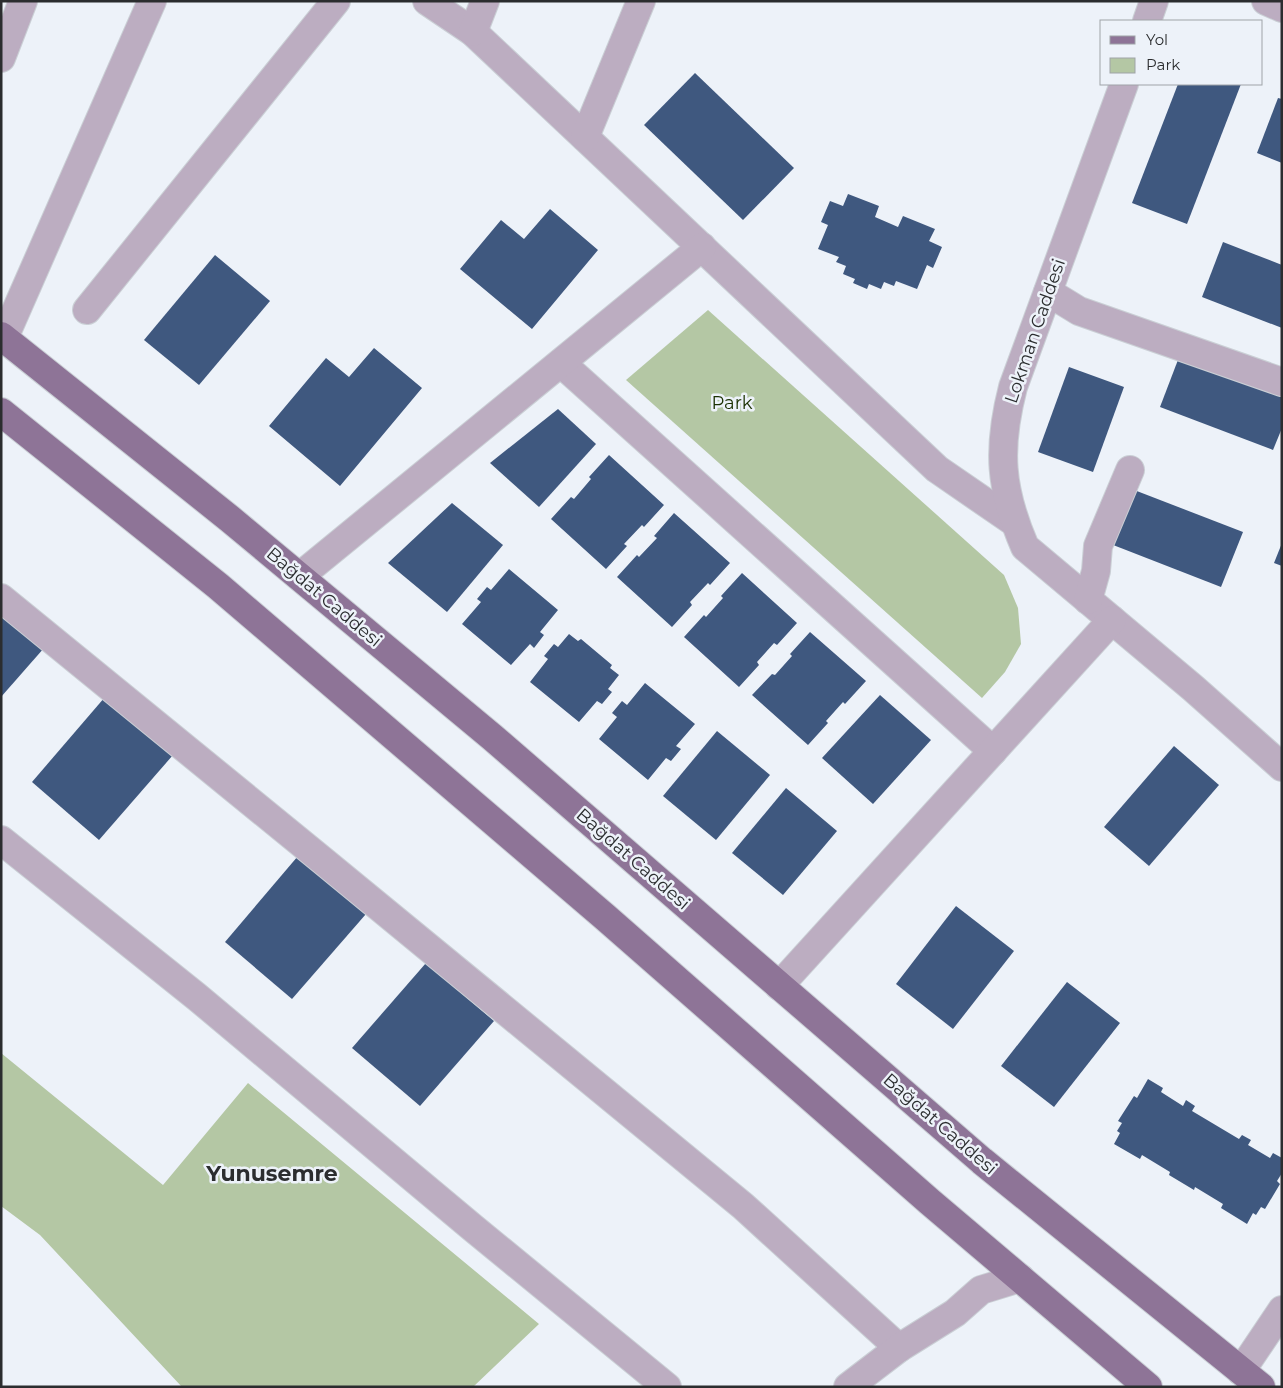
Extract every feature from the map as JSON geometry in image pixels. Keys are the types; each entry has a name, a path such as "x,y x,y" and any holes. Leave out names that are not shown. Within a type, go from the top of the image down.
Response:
{"main road":[{"name":"Bağdat Caddesi","path":"3,337 300,576 492,737 982,1161 1251,1379"},
{"path":"1,412 218,586 605,917 930,1202 1148,1387"}],"street":[{"path":"1,58 23,1"},
{"path":"3,337 152,1"},
{"path":"87,310 336,1"},
{"path":"427,1 472,32 937,469 1014,522"},
{"path":"472,32 485,1"},
{"path":"585,137 641,1"},
{"path":"1147,20 1154,1"},
{"path":"1266,1 1282,8"},
{"name":"Lokman Caddesi","path":"1124,85 1013,388 1006,415 1002,443 1007,497 1014,522 1025,547 1193,688 1282,767"},
{"path":"300,576 702,248"},
{"path":"1048,292 1078,311 1282,382"},
{"path":"561,363 993,751"},
{"path":"1088,600 1096,571 1098,546 1130,470"},
{"path":"1,598 743,1206 900,1348"},
{"path":"779,986 1112,620"},
{"path":"1,840 197,997 472,1228 667,1387"},
{"path":"848,1387 900,1348 955,1313 981,1290 1020,1278"},
{"path":"1251,1379 1282,1310"}],"green space":[{"name":"Park","path":"708,310 1004,575 1018,608 1021,644 1005,672 982,698 626,380"},
{"path":"1,1053 163,1185 248,1083 539,1324 473,1387 182,1387 40,1235 1,1206"}],"building":[{"path":"695,73 794,168 743,220 644,125"},
{"path":"1178,85 1241,85 1187,224 1132,203"},
{"path":"1278,98 1282,99 1282,163 1257,153"},
{"path":"848,194 879,206 875,217 898,227 903,216 935,229 929,241 942,247 933,268 927,265 917,289 896,281 894,286 884,282 881,289 869,284 867,289 853,283 855,279 843,274 846,266 836,262 839,257 818,249 828,225 821,222 830,201 843,206"},
{"path":"550,209 598,250 532,329 460,269 501,220 524,239"},
{"path":"1223,242 1282,265 1282,328 1202,297"},
{"path":"215,255 270,301 199,385 144,340"},
{"path":"374,348 422,388 340,486 269,426 326,358 349,377"},
{"path":"1181,352 1282,390 1282,428 1273,450 1160,407"},
{"path":"1069,367 1124,387 1093,472 1038,452"},
{"path":"558,409 596,444 539,507 490,463"},
{"path":"609,455 664,505 644,527 642,525 624,544 627,546 606,569 551,519 571,497 574,499 591,479 589,477"},
{"path":"1129,488 1243,532 1221,587 1108,543"},
{"path":"452,503 503,545 447,612 388,563"},
{"path":"674,513 730,563 710,585 708,583 690,602 692,605 672,627 617,577 637,555 639,557 657,538 654,536"},
{"path":"1282,543 1282,566 1274,563"},
{"path":"509,569 558,610 540,632 544,635 534,648 530,644 511,665 462,624 481,602 477,599 487,587 491,590"},
{"path":"742,573 797,623 777,645 774,643 757,662 759,665 739,687 684,637 704,615 706,617 723,598 721,596"},
{"path":"1,611 44,648 1,697"},
{"path":"810,632 866,681 845,704 843,702 826,721 828,723 808,745 752,695 772,674 775,675 792,656 790,654"},
{"path":"569,634 578,641 581,639 612,665 610,668 619,675 608,689 612,692 602,704 597,701 579,722 530,682 548,659 544,656 554,644 558,647"},
{"path":"645,683 695,724 676,746 681,749 671,761 666,758 648,780 599,739 617,717 612,713 622,701 627,705"},
{"path":"880,695 931,740 873,804 822,758"},
{"path":"105,697 173,755 99,840 32,782"},
{"path":"717,731 770,775 716,840 663,796"},
{"path":"1174,746 1219,785 1149,866 1104,827"},
{"path":"786,788 837,831 783,895 732,853"},
{"path":"298,856 366,914 292,999 225,942"},
{"path":"956,906 1014,951 953,1029 896,984"},
{"path":"426,963 494,1021 420,1106 352,1048"},
{"path":"1067,982 1120,1023 1054,1107 1001,1066"},
{"path":"1148,1079 1163,1088 1161,1092 1183,1106 1186,1100 1195,1106 1192,1111 1239,1139 1242,1135 1251,1140 1248,1145 1270,1158 1273,1153 1282,1158 1282,1173 1277,1181 1280,1184 1265,1209 1261,1207 1256,1215 1253,1213 1247,1224 1221,1208 1223,1204 1195,1187 1194,1190 1169,1175 1170,1172 1142,1155 1140,1159 1114,1144 1120,1133 1117,1131 1122,1123 1118,1121 1134,1096 1137,1098"}],"district":[{"name":"Yunusemre","path":"272,1173"}]}
